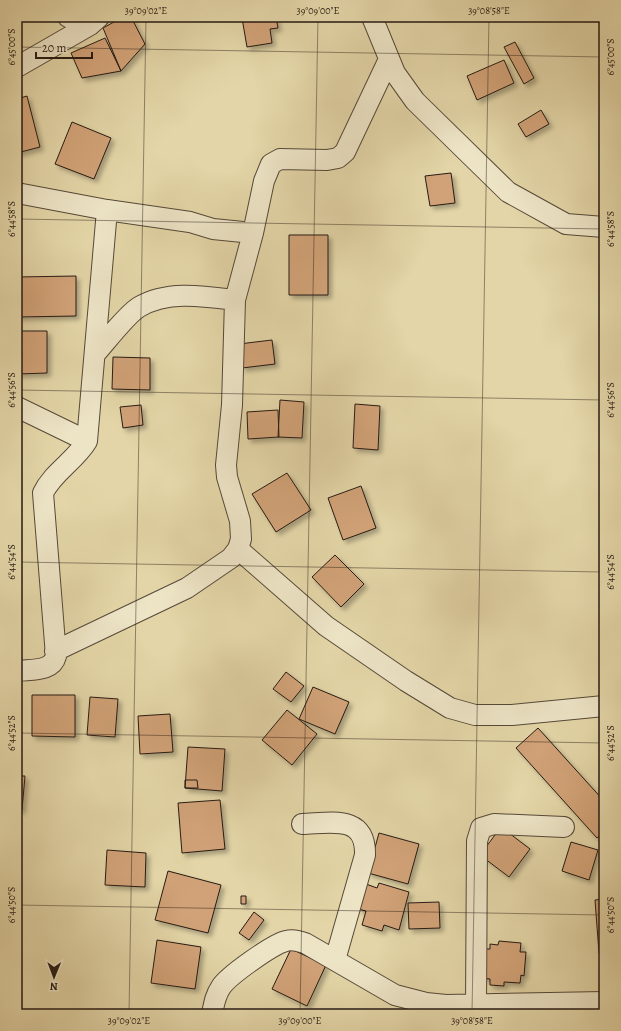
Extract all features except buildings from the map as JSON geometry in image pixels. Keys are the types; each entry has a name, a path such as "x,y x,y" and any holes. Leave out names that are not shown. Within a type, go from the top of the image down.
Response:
{"street":[{"path":"68,17 95,21"},
{"path":"372,17 396,73 415,101 508,192 566,224 604,227"},
{"path":"17,67 95,21"},
{"path":"55,651 187,588 231,558 238,549 241,539 240,521 227,477 226,465 232,405 235,300 253,233 264,181 271,164 280,159 327,160 338,158 345,152 389,59"},
{"path":"17,193 107,210 190,222 213,229 253,233"},
{"path":"17,671 48,667 54,663 55,651 43,493 53,477 80,451 87,441 107,210"},
{"path":"95,354 138,307 164,298 182,295 235,300"},
{"path":"17,407 87,441"},
{"path":"238,549 326,626 406,681 450,708 475,714 512,715 604,706"},
{"path":"302,824 343,823 358,830 365,841 365,855 335,960"},
{"path":"476,1005 477,840 481,828 494,824 564,827"},
{"path":"212,1014 214,1000 221,986 234,974 279,943 296,940 305,943 382,988 410,1000 446,1006 604,1002"}]}
